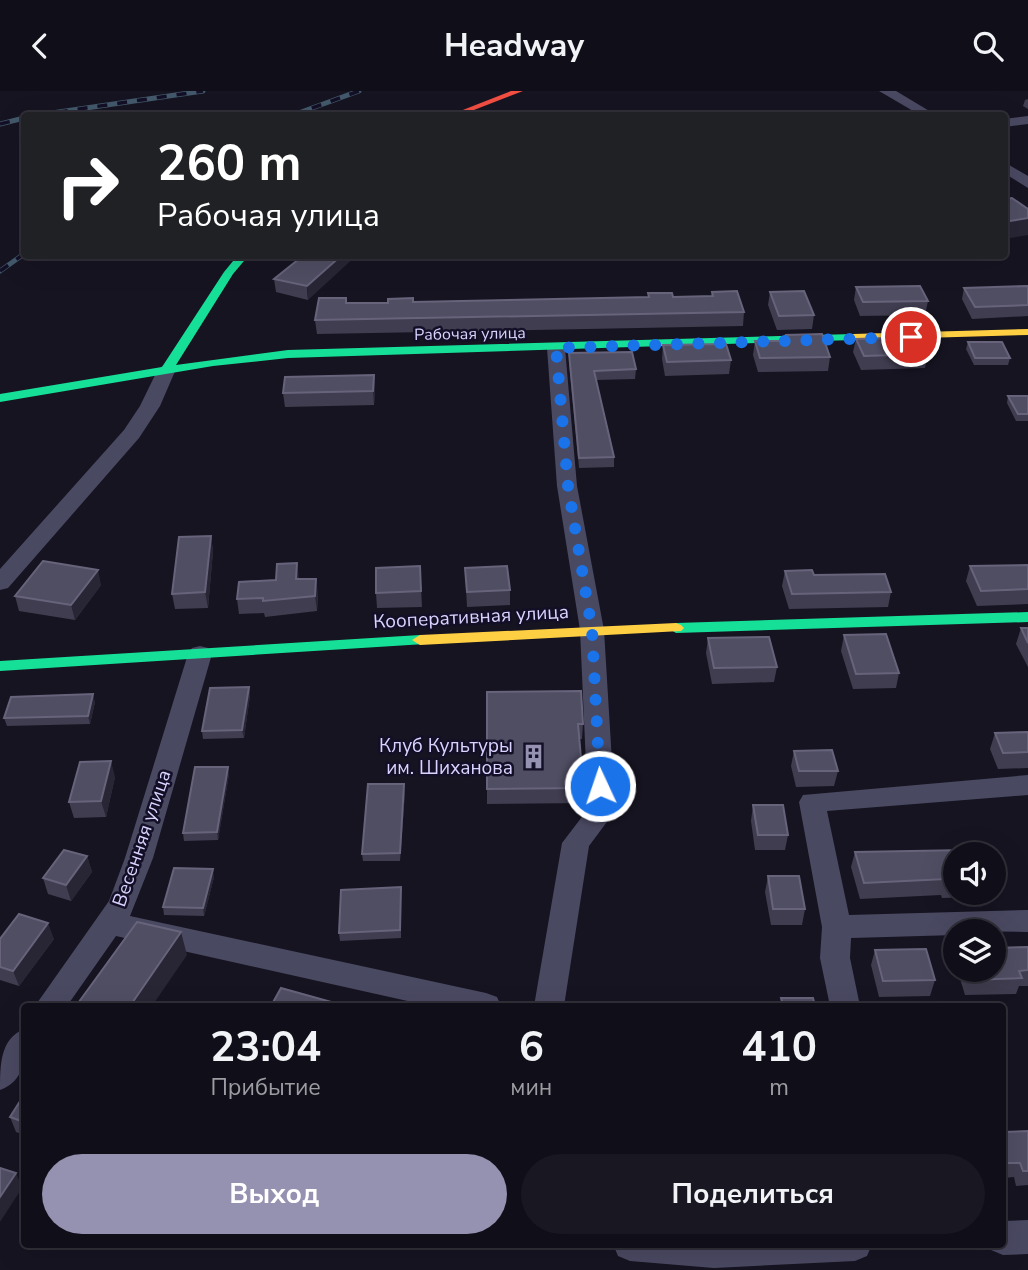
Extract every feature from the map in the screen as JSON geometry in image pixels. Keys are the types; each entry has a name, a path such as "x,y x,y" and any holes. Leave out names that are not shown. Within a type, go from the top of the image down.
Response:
{"street":[{"path":"462,112 519,91"},
{"path":"886,91 924,112"},
{"path":"1008,122 1028,120"},
{"path":"1008,169 1028,183"},
{"path":"0,583 12,566 132,434 150,406 167,369 229,272 240,259"},
{"name":"Рабочая улица","path":"0,398 167,369 288,354 1028,332"},
{"path":"549,1003 576,843 602,811 592,630 568,486 556,348"},
{"name":"Кооперативная улица","path":"0,666 592,630 1028,617"},
{"name":"Весенняя улица","path":"52,1003 122,905 139,858 200,654"},
{"path":"844,1003 835,958 836,927 812,802 1028,785"},
{"path":"836,927 1028,921"},
{"path":"109,923 472,1003"},
{"path":"0,1076 21,1046"},
{"path":"1006,1238 1028,1237"},
{"path":"652,1248 728,1253 799,1248"}],"building":[{"path":"1012,198 1028,209 1028,218 1010,221 1008,199"},
{"path":"299,259 337,259 307,286 274,279"},
{"path":"920,286 928,301 863,302 856,287"},
{"path":"1028,286 1028,305 975,307 964,288"},
{"path":"737,291 744,312 315,320 319,298 346,298 346,303 388,303 388,299 413,298 413,302 649,297 648,293 672,293 673,297 713,296 712,292"},
{"path":"804,291 814,315 779,316 770,292"},
{"path":"822,334 830,357 760,358 755,341 788,341 786,335"},
{"path":"919,337 928,354 864,356 856,339"},
{"path":"968,342 1002,342 1010,358 975,358"},
{"path":"726,344 731,360 667,362 663,345"},
{"path":"632,352 636,369 594,371 614,457 579,458 569,353"},
{"path":"374,375 373,391 283,393 285,377"},
{"path":"1008,396 1028,396 1028,414 1018,414"},
{"path":"211,536 205,592 172,594 179,537"},
{"path":"43,561 98,570 71,605 15,596"},
{"path":"297,563 296,579 316,579 315,596 263,601 263,598 237,599 239,582 276,580 277,564"},
{"path":"1028,565 1028,589 981,591 970,566"},
{"path":"420,566 421,591 376,593 376,568"},
{"path":"507,566 510,590 467,592 465,568"},
{"path":"812,570 814,575 885,574 891,592 792,594 785,571"},
{"path":"1021,628 1028,628 1028,643"},
{"path":"886,634 899,673 856,674 844,635"},
{"path":"769,637 777,667 714,668 708,638"},
{"path":"249,687 242,730 202,731 210,688"},
{"name":"Клуб Культуры им. Шиханова","path":"581,691 583,724 578,724 586,788 487,789 487,692"},
{"path":"93,694 88,716 4,718 11,697"},
{"path":"1028,732 1028,752 1003,753 995,733"},
{"path":"832,750 838,771 799,771 794,751"},
{"path":"111,761 101,801 69,802 80,762"},
{"path":"195,767 228,767 217,832 183,833"},
{"path":"368,784 404,784 400,853 362,854"},
{"path":"753,805 783,805 788,835 758,835"},
{"path":"64,850 87,856 66,885 43,878"},
{"path":"943,850 943,879 864,883 855,852"},
{"path":"174,868 213,869 203,908 163,907"},
{"path":"768,876 799,876 805,909 773,909"},
{"path":"401,887 400,930 339,933 341,890"},
{"path":"19,914 48,923 13,971 0,967 0,939"},
{"path":"137,922 181,932 132,1003 78,1003"},
{"path":"1028,947 1028,970 1019,971 1022,978 1006,979 1006,948"},
{"path":"926,949 935,980 883,981 875,950"},
{"path":"281,988 335,1003 273,1003"},
{"path":"781,998 813,998 814,1003 782,1003"},
{"path":"21,1100 21,1121 10,1117"},
{"path":"1028,1131 1028,1171 1023,1171 1020,1163 1006,1163 1006,1132"},
{"path":"0,1168 16,1173 0,1197"}],"railway":[{"path":"59,112 203,91"},
{"path":"301,112 359,91"},
{"path":"0,124 21,119"},
{"path":"0,271 21,256"}],"traffic: fast":[{"path":"167,369 229,272 240,259"},
{"path":"0,398 213,362 288,354 853,337"},
{"path":"676,628 1028,617"},
{"path":"0,666 420,640"}],"traffic: slow":[{"path":"853,337 1028,332"},
{"path":"420,640 676,628"}],"traffic: jam":[{"path":"462,112 519,91"}],"place":[{"name":"Клуб Культуры им. Шиханова","path":"533,756"}],"route":[{"path":"600,786 592,630 568,486 556,348 911,337"}]}
